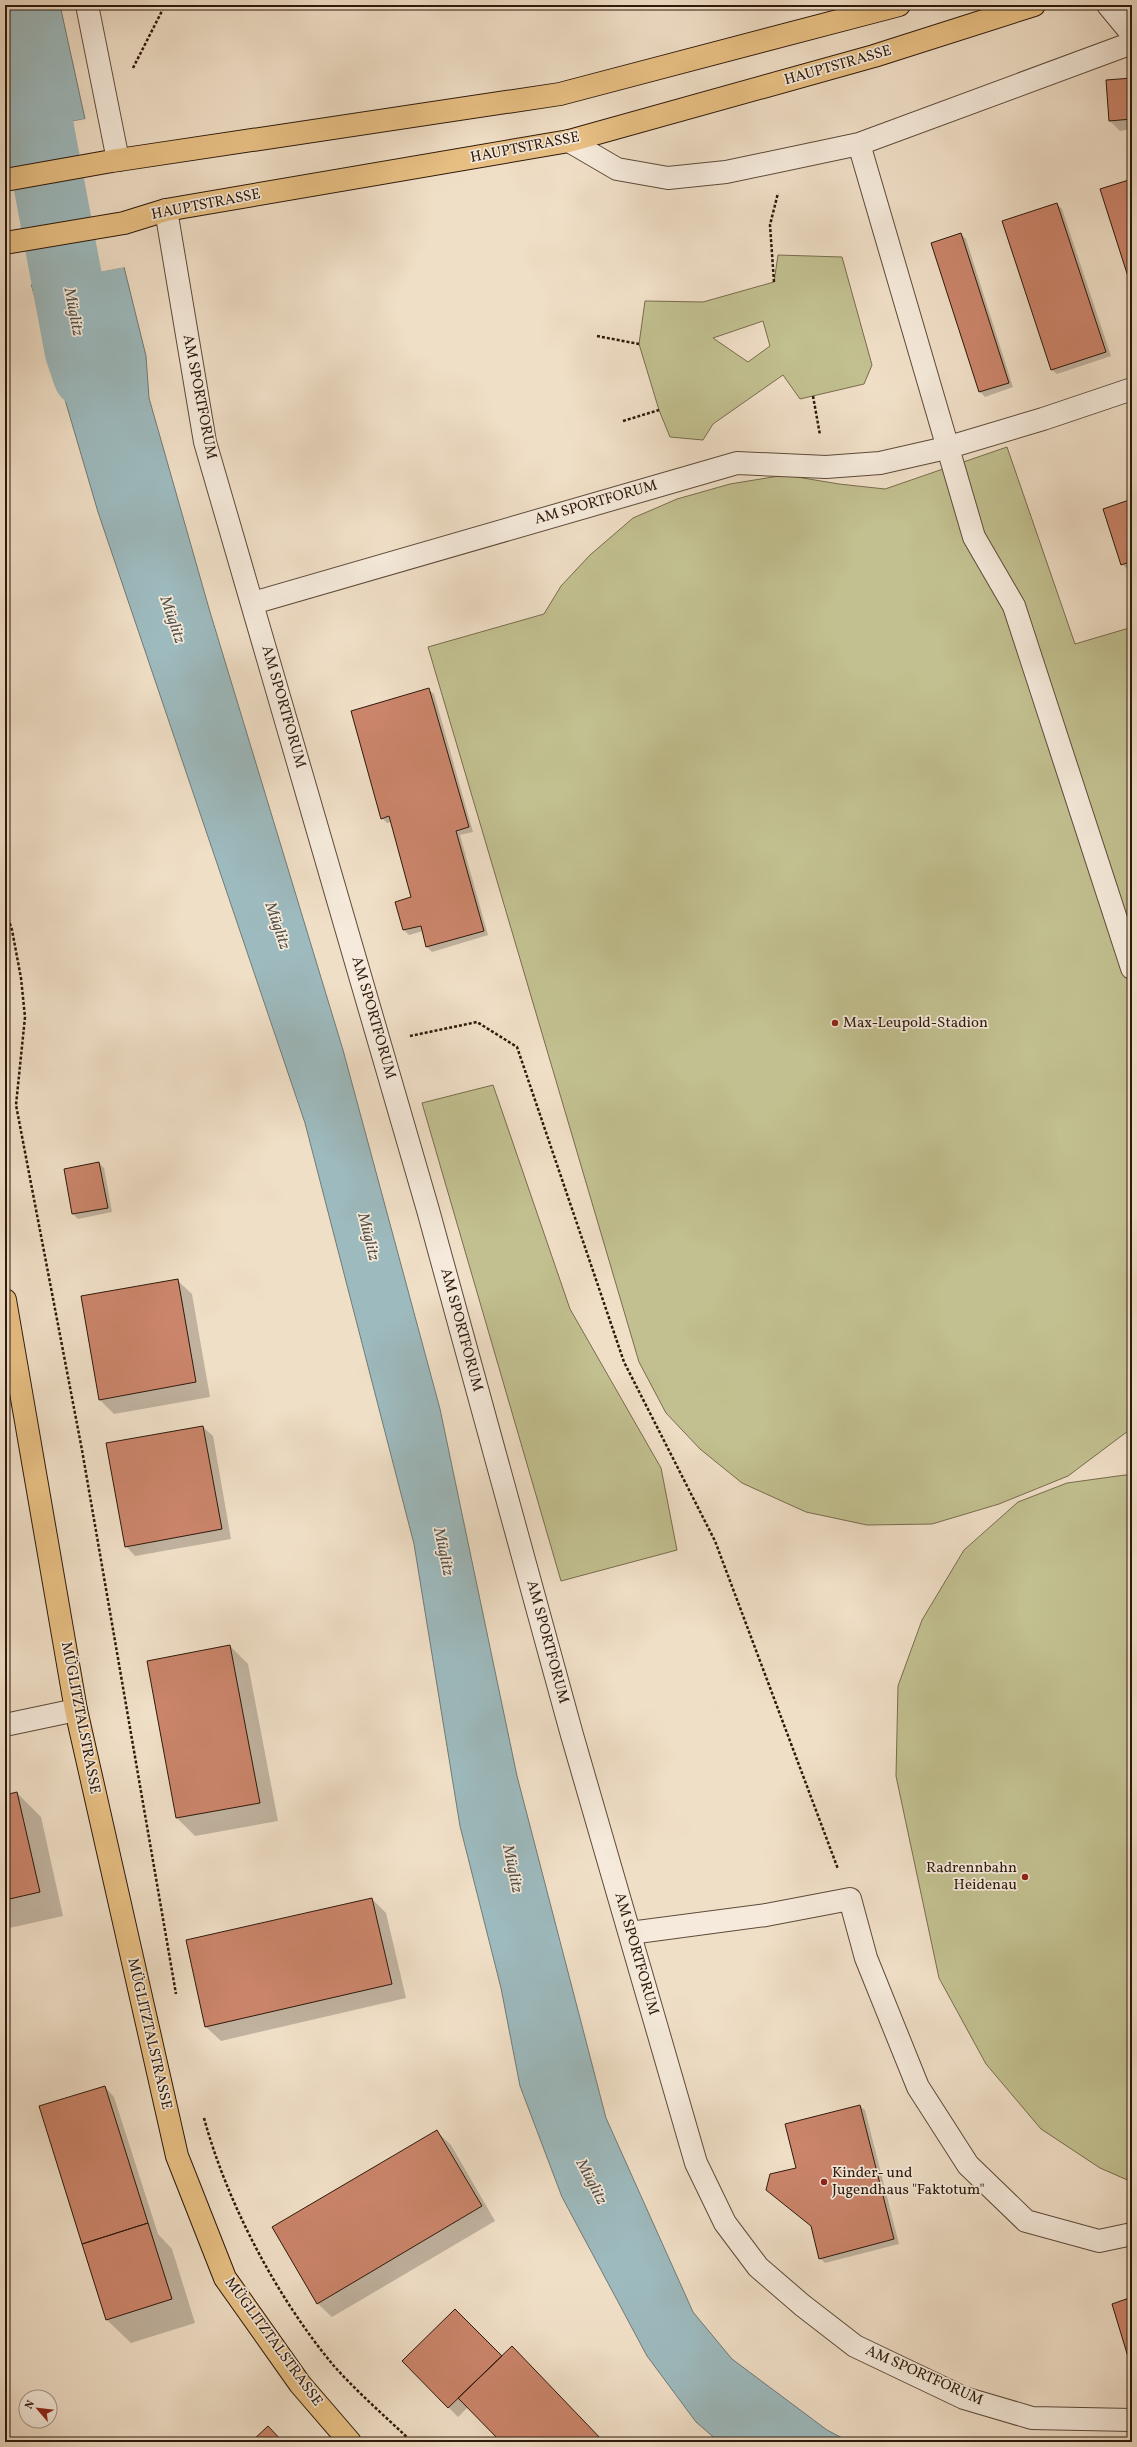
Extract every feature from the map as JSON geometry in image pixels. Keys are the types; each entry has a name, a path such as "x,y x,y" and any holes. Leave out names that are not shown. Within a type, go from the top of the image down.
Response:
{"main road":[{"path":"5,180 115,160 560,94 899,5"},
{"name":"HAUPTSTRASSE","path":"5,243 124,223 166,210 569,142 874,56 1034,5"},
{"name":"MÜGLITZTALSTRASSE","path":"5,1300 76,1710 177,2156 225,2278 300,2384 350,2442"}],"street":[{"path":"86,5 109,115 115,160"},
{"path":"1108,5 1132,34"},
{"path":"569,142 617,169 668,178 726,172 859,144 1132,43"},
{"path":"859,144 946,448 974,537 1014,606 1132,968"},
{"name":"AM SPORTFORUM","path":"166,210 205,442 380,1043 572,1735 696,2163 725,2223 758,2267 802,2305 855,2346 964,2398 1032,2418 1132,2420"},
{"name":"AM SPORTFORUM","path":"253,603 738,463 826,467 880,463 946,448 1043,419 1132,389"},
{"path":"5,1725 76,1710"},
{"path":"630,1933 766,1915 850,1899 866,1958 918,2087 968,2165 1026,2221 1099,2241 1132,2234"}],"path":[{"path":"109,115 165,5"},
{"path":"774,282 770,225 786,159"},
{"path":"597,336 639,344"},
{"path":"813,396 826,467"},
{"path":"623,421 659,410"},
{"path":"5,909 12,930 21,978 25,1017 16,1105 82,1450 176,1997"},
{"path":"380,1043 477,1022 517,1046 624,1362 715,1540 850,1899"},
{"path":"202,2110 228,2190 261,2257 290,2304 333,2365 412,2442"}],"shaded area":[{"path":"778,255 842,257 872,365 864,384 800,399 783,375 713,424 703,440 670,437 659,410 639,344 645,301 703,302 774,282","holes":["763,321 770,346 748,362 713,338"]},
{"name":"Max-Leupold-Stadion","path":"1007,447 1075,644 1129,628 1132,637 1132,1428 1068,1476 999,1504 932,1524 867,1525 806,1512 742,1483 700,1449 666,1413 639,1362 428,647 544,614 561,586 590,555 633,518 677,499 730,484 785,475 839,484 885,489"},
{"path":"493,1085 570,1309 661,1468 677,1550 561,1581 422,1103"},
{"name":"Radrennbahn Heidenau","path":"1125,1475 1132,1476 1132,2182 1100,2168 1041,2129 986,2064 939,1978 896,1776 898,1686 922,1620 964,1550 1018,1502 1067,1483"}],"water":[{"path":"5,5 60,5 85,119 5,134"},
{"path":"124,267 146,356 149,398 210,612 343,1050 440,1409 517,1776 606,2118 693,2312 732,2359 827,2430 850,2442 719,2442 696,2422 647,2356 562,2197 520,2086 501,1988 460,1826 414,1544 305,1123 98,512 31,284"}],"pier":[{"path":"87,119 86,121 5,136 5,134"},
{"path":"124,265 126,267 29,285 31,282"}],"building":[{"path":"1132,78 1132,119 1109,121 1106,80"},
{"path":"1132,179 1132,289 1100,189"},
{"path":"1057,203 1106,352 1051,370 1002,221"},
{"path":"961,233 1009,383 979,392 931,243"},
{"path":"1132,499 1132,561 1121,565 1103,509"},
{"path":"429,688 469,827 456,831 484,931 426,947 421,926 403,930 395,902 411,897 389,816 381,819 351,711"},
{"path":"99,1162 108,1208 72,1214 64,1169"},
{"path":"178,1279 196,1382 99,1400 81,1296"},
{"path":"203,1426 222,1529 125,1547 106,1443"},
{"path":"230,1645 260,1803 176,1818 147,1661"},
{"path":"17,1792 40,1892 5,1900 5,1795"},
{"path":"372,1898 392,1984 205,2027 186,1940"},
{"path":"105,2086 148,2223 82,2244 39,2106"},
{"name":"Kinder- und Jugendhaus \"Faktotum\"","path":"860,2105 894,2239 819,2259 811,2226 766,2190 770,2174 796,2168 785,2124"},
{"path":"437,2130 482,2206 317,2304 272,2227"},
{"path":"148,2223 172,2299 106,2320 82,2244"},
{"path":"1132,2297 1132,2370 1112,2304"},
{"path":"455,2309 502,2356 448,2408 402,2361"},
{"path":"512,2346 604,2442 501,2442 458,2398"},
{"path":"268,2426 283,2442 251,2442"}],"waterway":[{"name":"Müglitz","path":"12,5 33,99 80,350 88,374"}],"place":[{"name":"Max-Leupold-Stadion","path":"835,1023"},
{"name":"Radrennbahn Heidenau","path":"1025,1877"},
{"name":"Kinder- und Jugendhaus \"Faktotum\"","path":"824,2182"}]}
